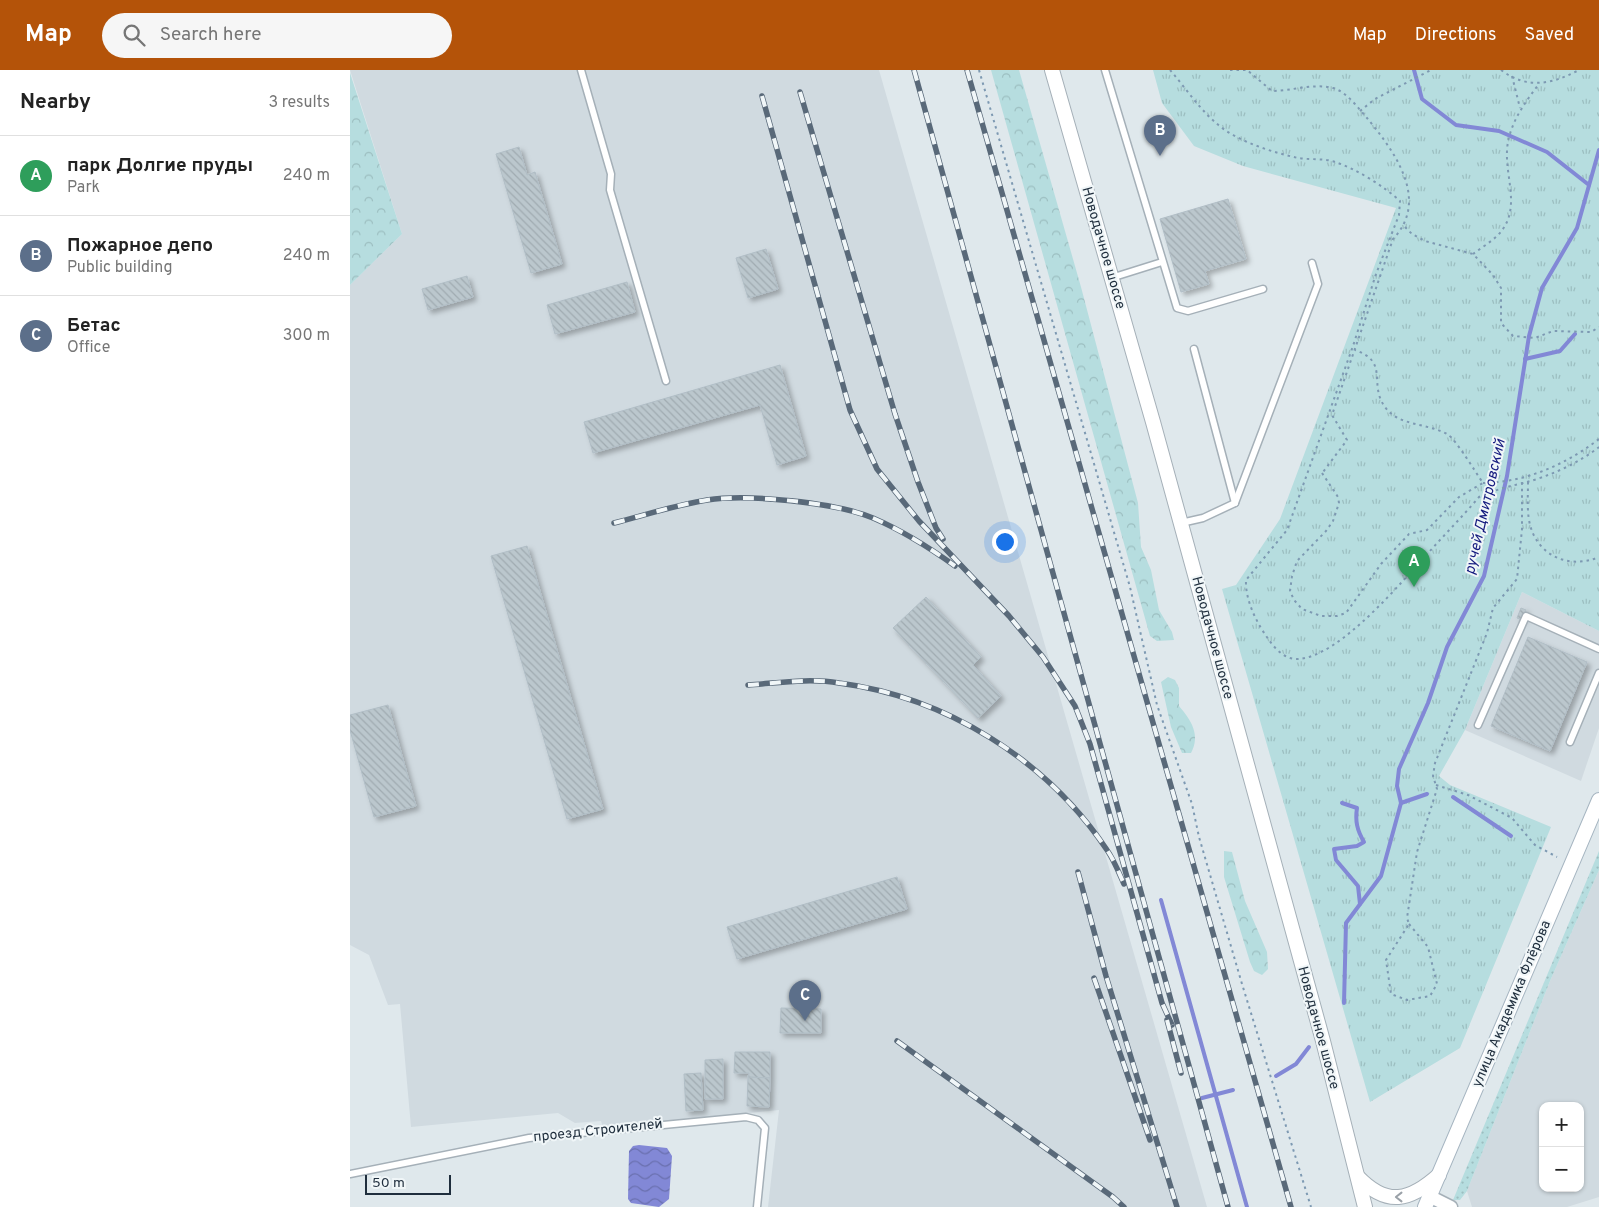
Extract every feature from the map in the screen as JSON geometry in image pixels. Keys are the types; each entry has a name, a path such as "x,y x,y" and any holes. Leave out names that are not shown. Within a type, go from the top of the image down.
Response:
{"street":[{"name":"Новодачное шоссе","path":"1052,70 1181,523 1365,1207"},
{"name":"улица Академика Флёрова","path":"1427,1202 1599,800"},
{"path":"1358,1177 1375,1191 1395,1198 1405,1198 1417,1193 1438,1175"},
{"path":"1427,1202 1451,1207"}],"lane":[{"path":"581,70 611,174 610,190 666,381"},
{"path":"1105,70 1174,304 1182,311 1263,290"},
{"path":"1111,278 1162,262"},
{"path":"1181,523 1204,518 1235,503 1318,284 1312,263"},
{"path":"1194,349 1235,503"},
{"path":"1478,725 1526,616 1599,649"},
{"path":"1570,742 1599,673"},
{"name":"проезд Строителей","path":"350,1174 529,1138 746,1117 758,1120 764,1128 756,1207"}],"path":[{"path":"980,70 1130,587 1157,705 1192,804 1199,837 1242,984 1310,1207"},
{"path":"1170,70 1202,111 1232,135 1261,148 1298,158 1335,162 1390,192 1400,201 1399,215 1376,274 1353,346 1287,530 1246,580 1246,589 1251,606 1263,632 1276,650 1290,658 1300,659 1320,652 1371,615 1479,498 1497,488 1528,482 1560,469 1591,454 1599,447"},
{"path":"1230,70 1247,70 1272,91 1332,87 1344,92 1388,143 1408,182 1410,202 1405,227 1393,239 1332,415 1347,440 1323,472 1338,497 1339,503 1333,521 1297,561 1292,576 1290,591 1294,600 1302,609 1321,616 1337,616 1346,613 1381,564 1409,534 1427,530 1459,497 1483,483 1512,481 1549,470 1599,439"},
{"path":"1360,111 1375,99 1431,70"},
{"path":"1501,70 1512,76 1538,84 1556,82 1579,70"},
{"path":"1512,76 1520,109"},
{"path":"1473,254 1498,235 1508,220 1512,207 1508,142 1520,109 1538,84"},
{"path":"1405,227 1412,234 1425,241 1473,254 1494,276 1501,288 1501,323 1513,336 1535,338 1553,332 1591,332 1599,327"},
{"path":"1355,350 1367,354 1375,363 1378,390 1384,405 1394,417 1449,434 1483,483"},
{"path":"1409,924 1386,960 1391,994 1407,1000 1430,996 1437,984 1428,947 1409,924 1407,918 1417,852 1424,826 1432,810 1437,789 1433,776 1435,763 1487,633 1493,608 1517,579 1522,529 1524,483 1522,478"},
{"path":"1528,482 1529,521 1533,534 1540,546 1551,556 1567,562 1588,561 1599,556"},
{"path":"1436,784 1468,795 1512,818 1534,845 1557,856"}],"shaded area":[{"path":"350,70 879,70 1207,1207 768,1207 779,1110 603,1127 601,1121 575,1123 558,1113 411,1127 400,1004 388,1005 369,955 350,945 350,285 402,234"},
{"path":"1522,592 1599,631 1599,728 1581,781 1465,730"},
{"path":"1599,870 1599,1197 1567,1207 1472,1207 1467,1191 1550,981"}],"green space":[{"path":"991,70 1019,70 1081,287 1138,503 1141,547 1151,570 1159,610 1172,632 1174,640 1157,641 1150,636"},
{"path":"1153,70 1599,70 1599,631 1522,592 1465,730 1439,776 1450,785 1551,827 1460,1048 1370,1102 1222,589 1236,585 1280,519 1396,208 1243,166 1194,146 1162,103"},
{"path":"350,73 402,234 350,285"},
{"path":"1168,677 1175,680 1179,688 1179,706 1191,722 1195,734 1191,753 1182,753 1171,727 1161,682"},
{"path":"1224,851 1232,852 1245,901 1267,952 1268,969 1262,975 1254,971 1250,962 1224,877"},
{"path":"1599,851 1599,870 1550,981 1467,1191 1460,1200 1453,1200"}],"water":[{"path":"633,1146 667,1148 672,1156 669,1199 659,1207 631,1203 628,1199 629,1151"}],"building":[{"path":"519,147 527,175 535,172 562,264 531,273 496,154"},
{"path":"1228,199 1246,259 1205,271 1209,284 1181,292 1160,219"},
{"path":"766,249 778,289 748,298 736,258"},
{"path":"467,276 473,297 428,310 422,289"},
{"path":"627,282 635,312 555,334 547,305"},
{"path":"780,365 806,456 777,465 760,405 593,453 584,422"},
{"path":"527,546 603,809 567,819 491,556"},
{"path":"926,597 981,657 973,665 1001,696 978,718 893,628"},
{"path":"1521,608 1526,610 1522,620 1517,618"},
{"path":"1528,637 1587,662 1550,751 1491,726"},
{"path":"388,705 416,806 374,817 350,730 350,715"},
{"path":"897,877 907,909 737,959 727,927"},
{"path":"781,1008 821,1009 821,1033 780,1033"},
{"path":"735,1052 770,1052 770,1078 748,1077 749,1073 734,1073"},
{"path":"723,1059 723,1099 705,1099 705,1060"},
{"path":"701,1073 703,1110 686,1111 684,1074"},
{"path":"748,1077 770,1078 769,1107 747,1106"}],"waterway":[{"path":"1414,70 1422,99 1456,125 1499,131 1547,152 1589,185"},
{"name":"ручей Дмитровский","path":"1344,1003 1346,923 1381,876 1401,803 1397,786 1399,769 1428,703 1447,647 1484,576 1507,476 1529,336 1542,288 1577,228 1599,150"},
{"path":"1525,359 1560,351 1575,334"},
{"path":"1401,803 1427,794"},
{"path":"1453,797 1511,836"},
{"path":"1342,803 1357,808 1357,825 1364,842 1357,846 1334,849 1336,860 1358,886 1360,904"},
{"path":"1161,900 1247,1207"},
{"name":"ручей Дмитровский","path":"1276,1076 1296,1064 1309,1047"},
{"name":"ручей Дмитровский","path":"1202,1098 1233,1090"}],"railway":[{"path":"914,70 1228,1207"},
{"path":"967,70 1291,1207"},
{"path":"800,92 895,414 918,482 936,528 943,539"},
{"path":"762,96 850,410 877,469 919,521 1009,616 1043,657 1075,706 1090,744 1162,1003 1172,1025"},
{"path":"614,523 672,507 707,500 745,498 791,501 856,512 873,518 915,540 955,566"},
{"path":"748,685 805,681 839,683 879,691 918,702 955,718 991,738 1024,761 1055,788 1083,818 1107,850 1124,884"},
{"path":"1078,872 1106,976 1177,1207"},
{"path":"1094,978 1150,1140"},
{"path":"1167,1020 1181,1073"},
{"path":"897,1041 1113,1197 1124,1207"}],"place":[{"name":"Пожарное депо","path":"1160,156"},
{"name":"парк Долгие пруды","path":"1414,587"},
{"name":"Бетас","path":"805,1021"}]}
